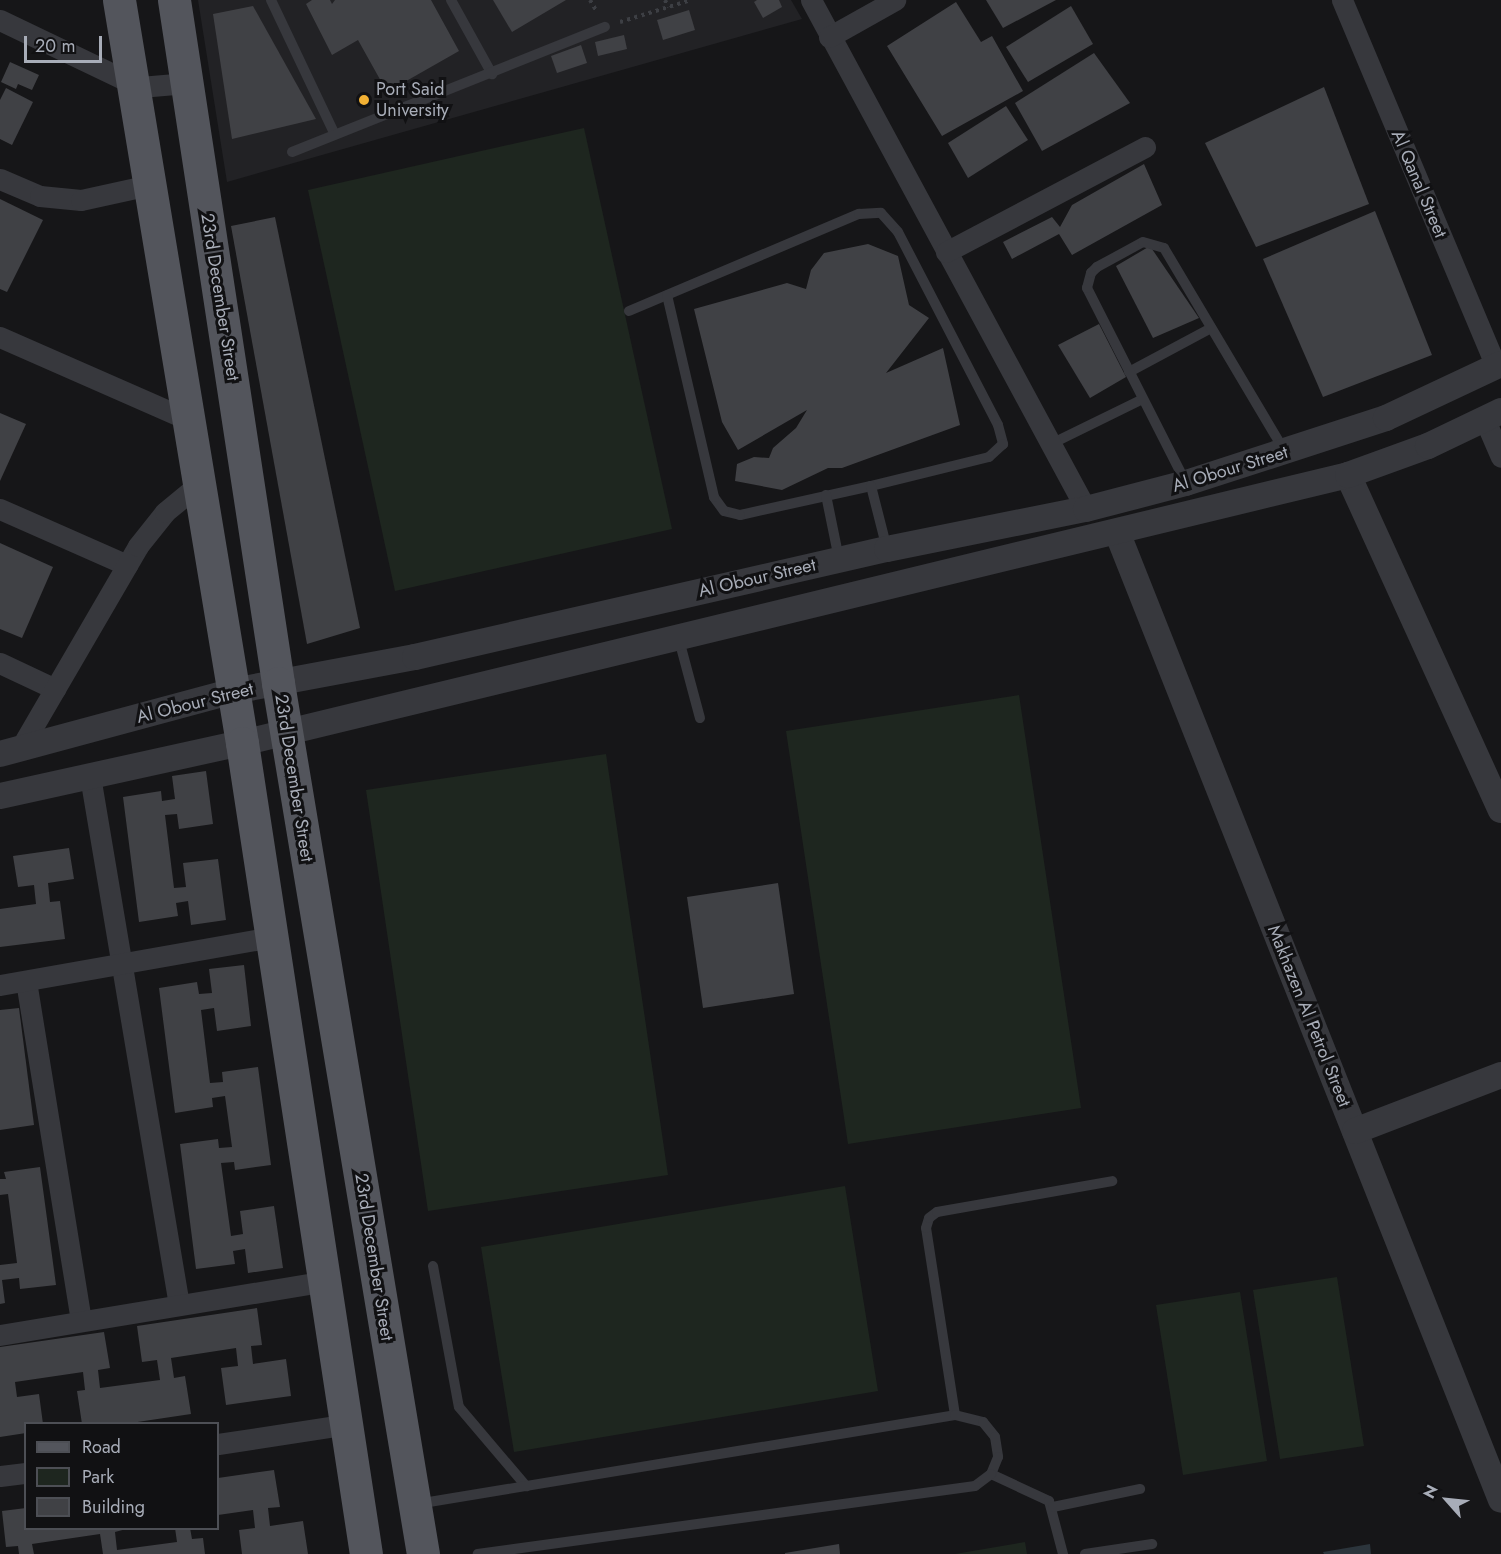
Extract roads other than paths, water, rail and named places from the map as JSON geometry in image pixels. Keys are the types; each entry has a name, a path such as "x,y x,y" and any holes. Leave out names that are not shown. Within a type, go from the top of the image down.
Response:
{"main road":[{"path":"119,0 273,938 349,1424 366,1554"},
{"name":"23rd December Street","path":"174,0 286,732 423,1554"}],"street":[{"path":"811,0 1086,509"},
{"path":"829,37 896,0"},
{"name":"Al Qanal Street","path":"1342,0 1498,366"},
{"path":"0,20 132,84 149,89 187,83"},
{"path":"946,252 1144,147"},
{"path":"0,179 40,196 81,200 149,185"},
{"path":"0,337 189,420"},
{"name":"Al Obour Street","path":"10,752 233,691 415,657 887,549 1086,509 1186,483 1386,418 1498,366"},
{"path":"1493,416 1501,457"},
{"name":"Al Obour Street","path":"0,796 242,743 1348,476 1402,457 1493,416"},
{"path":"1348,476 1501,810"},
{"path":"10,752 55,689 127,565 165,512 199,484"},
{"path":"0,509 127,565"},
{"name":"Makhazen Al Petrol Street","path":"1117,532 1501,1500"},
{"path":"758,578 765,616"},
{"path":"0,663 55,689"},
{"path":"90,776 179,1305"},
{"path":"0,985 273,938"},
{"path":"26,981 81,1321"},
{"path":"1354,1131 1501,1075"},
{"path":"0,1335 326,1281"},
{"path":"219,1444 349,1424"},
{"path":"0,1476 24,1473"}],"lane":[{"path":"271,0 335,135"},
{"path":"451,0 492,74"},
{"path":"292,152 605,27"},
{"path":"629,311 859,214 881,213 891,221 998,425 1003,444 989,458 732,515 717,506 667,295"},
{"path":"1186,483 1087,288 1090,273 1136,244 1151,241 1164,248 1285,452"},
{"path":"1129,372 1211,328"},
{"path":"1051,444 1143,399"},
{"path":"871,486 887,549"},
{"path":"826,495 839,560"},
{"path":"678,636 700,718"},
{"path":"955,1415 926,1228 929,1218 937,1212 1112,1181"},
{"path":"433,1266 459,1407 526,1486"},
{"path":"415,1504 955,1415 983,1422 995,1437 998,1456 991,1474 975,1486 549,1550 478,1554"},
{"path":"991,1474 1039,1494 1053,1507 1063,1554"},
{"path":"1053,1507 1140,1489"},
{"path":"1085,1554 1152,1544"}],"place":[{"name":"Port Said University","path":"364,100"}]}
